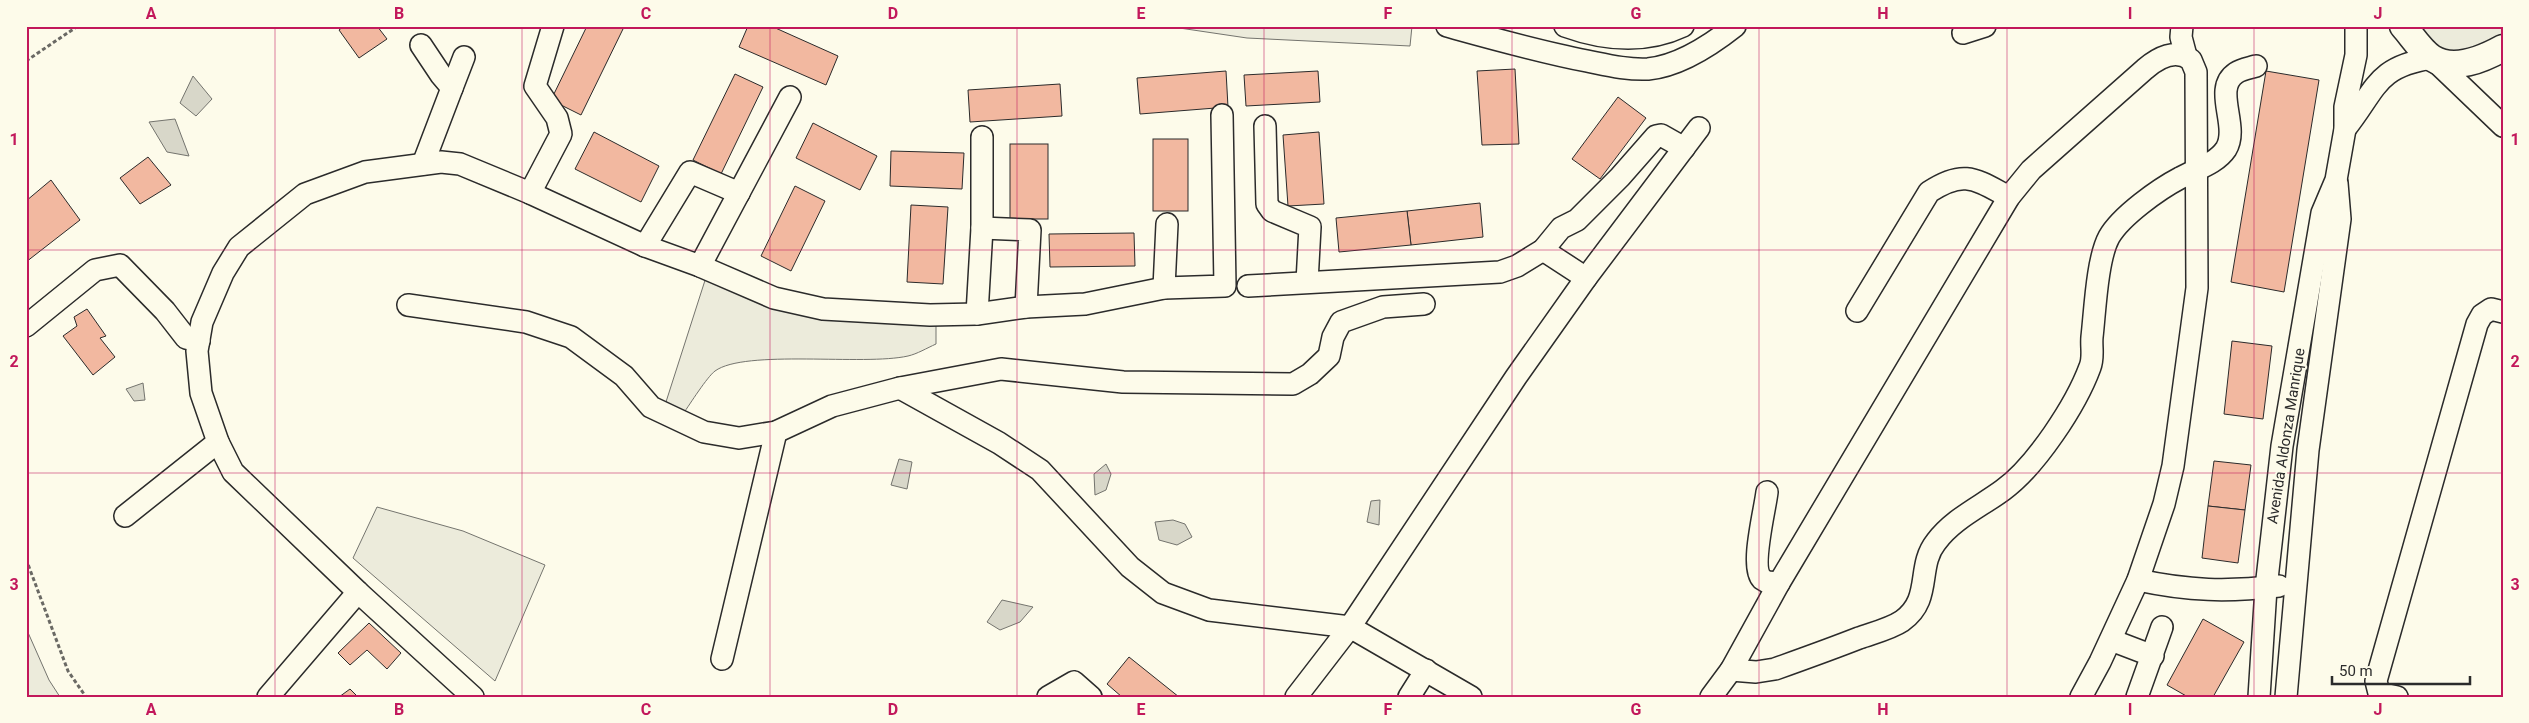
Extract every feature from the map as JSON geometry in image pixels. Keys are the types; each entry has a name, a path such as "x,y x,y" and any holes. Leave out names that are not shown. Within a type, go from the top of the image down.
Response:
{"main road":[{"path":"2403,26 2432,58 2451,64 2467,63 2503,48"}],"street":[{"path":"530,192 561,134 557,118 535,86 553,26"},
{"path":"1447,26 1540,52 1622,68 1648,69 1665,65 1693,54 1735,26"},
{"path":"1565,26 1589,35 1639,38 1661,35 1684,26"},
{"path":"1963,32 1985,26"},
{"path":"2182,26 2181,37 2186,56"},
{"name":"Avenida Aldonza Manrique","path":"2259,697 2266,588 2282,446 2322,213 2336,180 2345,129 2345,107 2356,55 2356,26"},
{"path":"422,45 441,75 452,88"},
{"path":"1711,697 1731,670 1779,583 2009,197 2031,170 2150,65 2174,54 2186,56 2191,60 2196,72 2197,288 2172,466 2164,504 2138,580 2111,640 2081,697"},
{"path":"423,164 464,57"},
{"path":"2432,58 2503,126"},
{"name":"Avenida Aldonza Manrique","path":"2345,129 2360,111 2364,100 2385,74 2408,62 2432,58"},
{"path":"1731,670 1756,672 1775,669 1894,626 1912,612 1921,598 1926,558 1934,544 1955,521 2004,490 2019,477 2032,463 2077,396 2091,364 2102,258 2110,236 2122,221 2162,188 2218,159 2230,142 2230,113 2226,95 2228,81 2237,72 2256,66"},
{"path":"700,266 790,97"},
{"path":"473,697 358,592 233,472 218,442 201,393 197,351 202,322 223,273 239,247 305,194 365,172 442,162 460,164 530,192 645,246 700,266 774,298 823,308 930,316 978,314 1026,307 1085,304 1164,288 1225,286 1222,115"},
{"path":"1265,126 1267,204 1272,211 1310,227 1308,282"},
{"path":"1296,697 1350,627 1516,377 1586,278 1699,128"},
{"path":"1248,286 1500,272 1517,266 1543,250 1561,228 1577,220 1620,177 1656,136 1661,135 1684,148"},
{"path":"978,314 982,228 982,137"},
{"path":"645,246 690,172 739,193"},
{"path":"1857,311 1929,192 1947,181 1961,178 1977,181 2009,197"},
{"name":"Avenida Aldonza Manrique","path":"2286,697 2308,450 2340,219 2336,180"},
{"path":"1164,288 1167,224"},
{"path":"982,228 1030,230 1026,307"},
{"path":"1543,250 1586,278"},
{"path":"26,326 96,270 120,265 165,311 186,338 199,341"},
{"path":"408,305 526,322 571,337 624,376 651,407 704,432 739,438 776,432 832,406 900,388 1002,369 1123,382 1293,384 1310,374 1329,356 1333,337 1341,322 1383,307 1424,304"},
{"path":"2397,697 2379,693 2376,681 2477,324 2482,314 2491,309 2503,312"},
{"path":"900,388 1000,443 1040,470 1130,567 1163,593 1209,610 1350,627 1471,697"},
{"path":"722,659 776,432"},
{"path":"125,516 218,442"},
{"path":"1768,492 1758,550 1758,568 1762,579 1767,582 1779,583"},
{"path":"2138,580 2181,589 2214,591 2296,584"},
{"path":"268,697 358,592"},
{"path":"2137,697 2162,627"},
{"path":"2111,640 2153,656"},
{"path":"1409,697 1426,670"},
{"path":"1048,697 1074,682 1091,697"}],"path":[{"path":"26,61 78,26"},
{"path":"26,559 68,671 86,697"}],"shaded area":[{"path":"1166,26 1412,26 1410,46 1247,38"},
{"path":"2415,26 2503,26 2503,36 2478,53 2444,51"},
{"path":"193,76 212,99 196,116 180,103"},
{"path":"175,119 189,156 167,152 149,122"},
{"path":"708,271 790,298 936,317 936,344 908,356 888,359 778,359 730,364 712,374 683,414 665,405"},
{"path":"143,383 145,400 134,401 126,389"},
{"path":"899,459 912,462 907,489 891,485"},
{"path":"1106,464 1111,474 1106,490 1095,495 1094,474"},
{"path":"1380,500 1379,525 1367,522 1371,501"},
{"path":"377,507 463,531 545,565 495,681 353,558"},
{"path":"1173,520 1185,524 1192,537 1177,545 1159,540 1155,522"},
{"path":"1002,600 1033,607 1020,622 1000,630 987,622"},
{"path":"26,628 49,680 60,697 26,697"}],"building":[{"path":"344,26 377,26 387,39 359,58 339,30"},
{"path":"587,26 617,26 623,29 581,115 551,100"},
{"path":"748,26 771,26 838,56 826,85 739,47"},
{"path":"1515,69 1519,144 1482,145 1477,71"},
{"path":"1226,71 1228,107 1140,114 1137,78"},
{"path":"1318,71 1320,102 1246,106 1244,75"},
{"path":"2266,71 2319,80 2284,292 2231,282"},
{"path":"735,74 763,87 721,174 693,160"},
{"path":"1060,84 1062,116 970,122 968,90"},
{"path":"1618,97 1646,118 1600,179 1572,159"},
{"path":"813,123 877,156 860,190 796,158"},
{"path":"594,132 659,166 641,202 575,169"},
{"path":"1319,132 1324,204 1288,206 1283,135"},
{"path":"1153,139 1188,139 1188,211 1153,211"},
{"path":"1010,144 1048,144 1048,219 1010,219"},
{"path":"891,151 964,153 962,189 890,186"},
{"path":"148,157 171,185 140,204 120,178"},
{"path":"51,180 80,220 26,262 26,201"},
{"path":"795,186 825,201 791,271 761,256"},
{"path":"1480,203 1483,237 1411,245 1407,211"},
{"path":"911,205 948,207 943,284 907,282"},
{"path":"1407,211 1411,245 1339,252 1336,218"},
{"path":"1134,233 1135,266 1050,267 1049,234"},
{"path":"87,309 106,336 100,338 115,357 93,375 63,336 77,326 74,317"},
{"path":"2232,341 2272,346 2263,419 2224,414"},
{"path":"2214,461 2251,465 2245,510 2208,506"},
{"path":"2208,506 2245,510 2238,563 2202,558"},
{"path":"2203,619 2244,642 2213,697 2188,697 2167,685"},
{"path":"369,623 401,653 387,669 367,650 350,665 338,653"},
{"path":"1129,657 1179,697 1122,697 1107,684"},
{"path":"350,689 358,697 339,697"}]}
